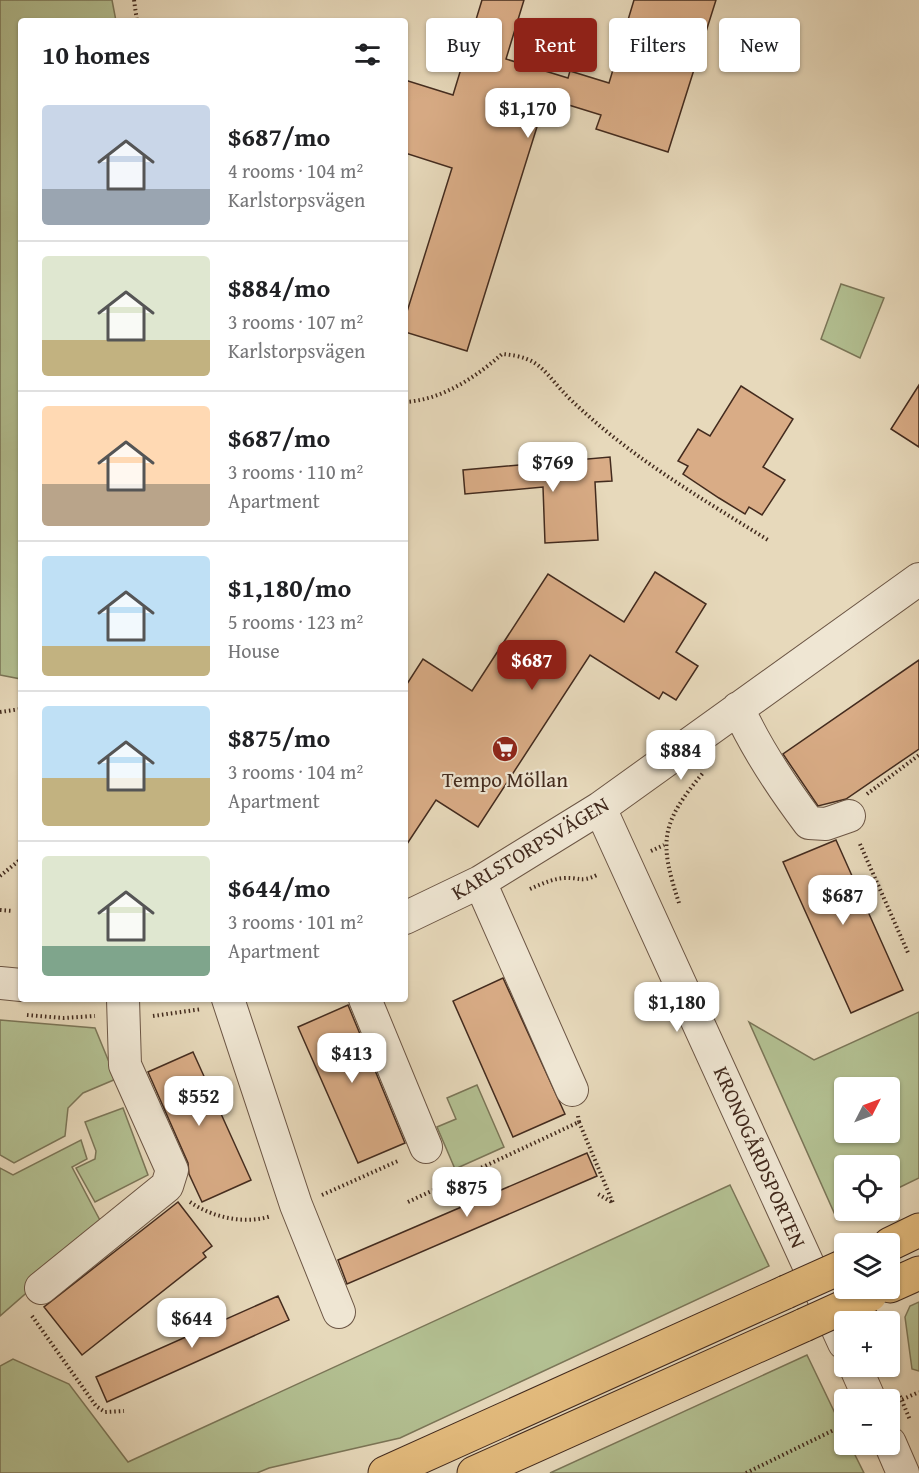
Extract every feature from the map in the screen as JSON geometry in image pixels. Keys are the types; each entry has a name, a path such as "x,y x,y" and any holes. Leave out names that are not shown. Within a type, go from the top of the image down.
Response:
{"highway":[{"path":"900,1239 919,1230"},
{"path":"385,1473 834,1270"},
{"path":"900,1282 919,1273"},
{"path":"474,1473 861,1299"}],"street":[{"name":"KARLSTORPSVÄGEN","path":"408,917 480,882 600,808 919,579"},
{"path":"738,708 754,740 809,823 826,824 849,816"},
{"name":"KRONOGÅRDSPORTEN","path":"600,808 834,1321"},
{"path":"480,882 572,1090"},
{"path":"0,983 18,985"},
{"path":"40,1288 167,1186 172,1170 125,1065 123,1002"},
{"path":"229,1002 296,1205 339,1312"},
{"path":"366,1002 426,1147"},
{"path":"895,1455 903,1473"}],"path":[{"path":"134,0 137,18"},
{"path":"408,401 439,396 486,368 502,354 524,356 542,369 599,428 669,479 768,540"},
{"path":"0,712 18,709"},
{"path":"909,955 849,816 871,789 919,755"},
{"path":"680,905 664,845 671,821 686,794 706,770"},
{"path":"0,876 18,862"},
{"path":"0,910 13,911"},
{"path":"572,1090 579,1122 612,1203 598,1194"},
{"path":"408,1202 579,1122"},
{"path":"40,1288 32,1303 32,1316 39,1330 96,1406 105,1412 124,1411"},
{"path":"900,1401 919,1392"},
{"path":"746,1473 834,1430"}],"green space":[{"path":"0,0 112,0 115,18 18,18 18,678 0,675"},
{"path":"841,284 884,298 860,358 821,339"},
{"path":"919,1012 919,1178 900,1187 900,1155 834,1155 834,1213 749,1022 814,1060"},
{"path":"0,1020 95,1028 116,1079 83,1093 68,1108 65,1136 14,1163 0,1155"},
{"path":"477,1085 504,1147 455,1169 437,1127 456,1119 447,1098"},
{"path":"123,1108 148,1175 95,1202 76,1168 95,1159 96,1151 85,1122"},
{"path":"81,1140 87,1159 72,1167 103,1226 0,1316 0,1168 13,1175"},
{"path":"730,1185 769,1266 400,1438 269,1468 257,1473 0,1473 0,1366 13,1359 69,1384 128,1462"},
{"path":"919,1302 919,1371 912,1369 905,1317 910,1306"},
{"path":"807,1355 834,1411 834,1455 855,1455 864,1473 550,1473"}],"building":[{"path":"482,0 524,0 519,18 514,18 514,33 506,59 514,61 514,72 548,72 568,78 570,72 573,72 609,83 612,72 693,72 668,152 596,129 601,115 546,98 467,351 408,333 408,308 452,168 408,154 408,81 453,95 460,72 502,72 502,18 477,18"},
{"path":"634,0 716,0 707,28 707,18 629,18"},
{"path":"919,385 919,447 891,429"},
{"path":"741,386 793,419 763,467 785,480 762,515 749,507 745,514 719,498 683,474 688,466 678,461 698,429 710,436"},
{"path":"610,457 612,481 595,482 598,540 545,543 543,487 465,494 463,470"},
{"path":"655,572 706,604 676,652 698,666 676,700 663,692 659,699 590,655 478,827 436,800 408,842 408,682 423,659 472,691 548,574 624,622"},
{"path":"919,660 919,749 846,799 818,806 783,754"},
{"path":"836,840 903,990 851,1013 783,862"},
{"path":"503,978 565,1114 513,1137 453,1001"},
{"path":"348,1005 405,1143 358,1163 298,1027"},
{"path":"193,1052 251,1180 202,1202 189,1174 188,1163 148,1072"},
{"path":"587,1153 597,1176 347,1284 338,1260"},
{"path":"178,1202 212,1246 203,1253 206,1257 82,1355 44,1307"},
{"path":"278,1296 289,1320 107,1402 96,1377"}],"place":[{"name":"Tempo Möllan","path":"505,749"}]}
